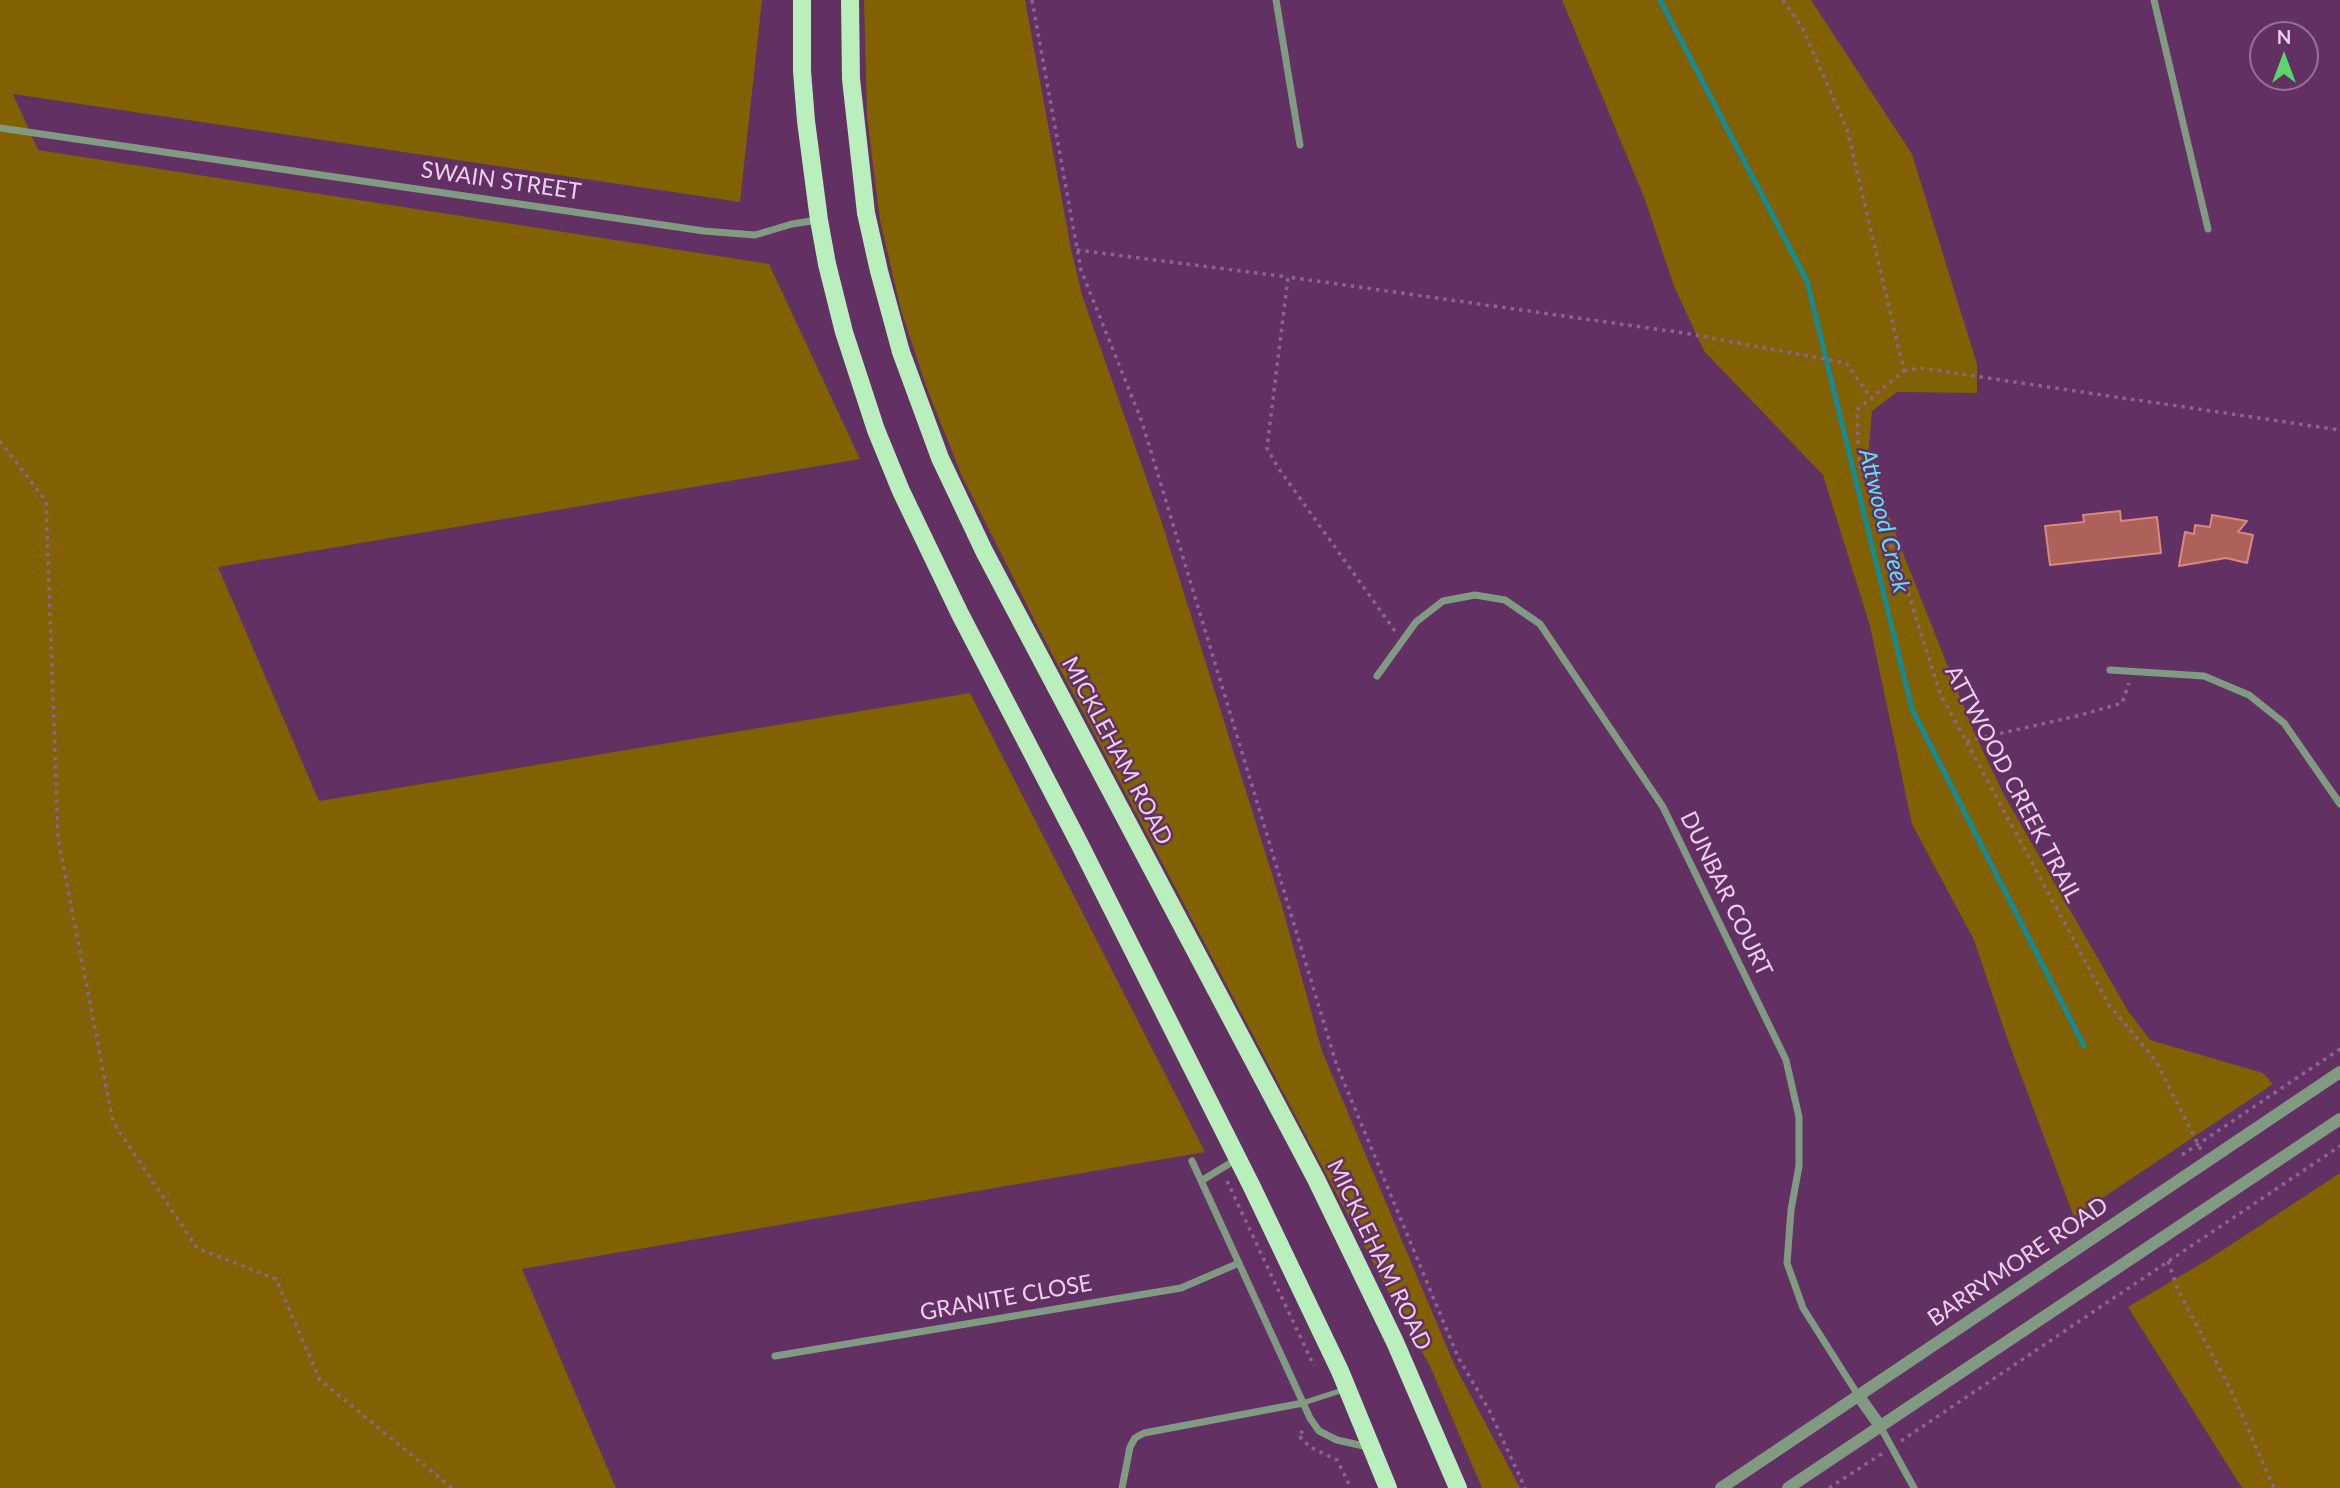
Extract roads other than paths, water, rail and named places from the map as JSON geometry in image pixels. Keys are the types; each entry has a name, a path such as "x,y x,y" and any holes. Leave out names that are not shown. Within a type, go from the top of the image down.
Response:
{"main road":[{"path":"802,0 802,71 819,220 827,264 856,374 876,430 901,491 960,614 1078,841 1314,1315 1388,1488"},
{"name":"MICKLEHAM ROAD","path":"850,0 851,79 866,213 878,271 901,352 940,458 984,551 1315,1179 1395,1342 1458,1488"}],"street":[{"path":"1276,0 1300,145"},
{"path":"2154,0 2208,229"},
{"name":"SWAIN STREET","path":"0,128 704,230 755,235 792,224 819,220"},
{"name":"DUNBAR COURT","path":"1377,676 1416,622 1443,601 1475,595 1505,600 1539,624 1663,807 1786,1060 1799,1116 1799,1166 1791,1210 1787,1263 1803,1308 1858,1395"},
{"path":"2110,670 2204,676 2249,695 2284,723 2340,804"},
{"name":"BARRYMORE ROAD","path":"1721,1488 2340,1072"},
{"path":"1788,1488 2340,1119"},
{"path":"1201,1181 1238,1159"},
{"path":"1192,1161 1314,1424 1319,1431 1337,1440 1372,1448"},
{"name":"GRANITE CLOSE","path":"775,1356 1181,1288 1239,1264"},
{"path":"1858,1395 1893,1446 1914,1488"},
{"path":"1122,1488 1130,1447 1135,1438 1144,1433 1303,1403"}],"lane":[{"path":"1303,1403 1347,1389"}],"waterway":[{"name":"Attwood Creek","path":"1660,0 1807,281 1912,709 2084,1046"}]}
